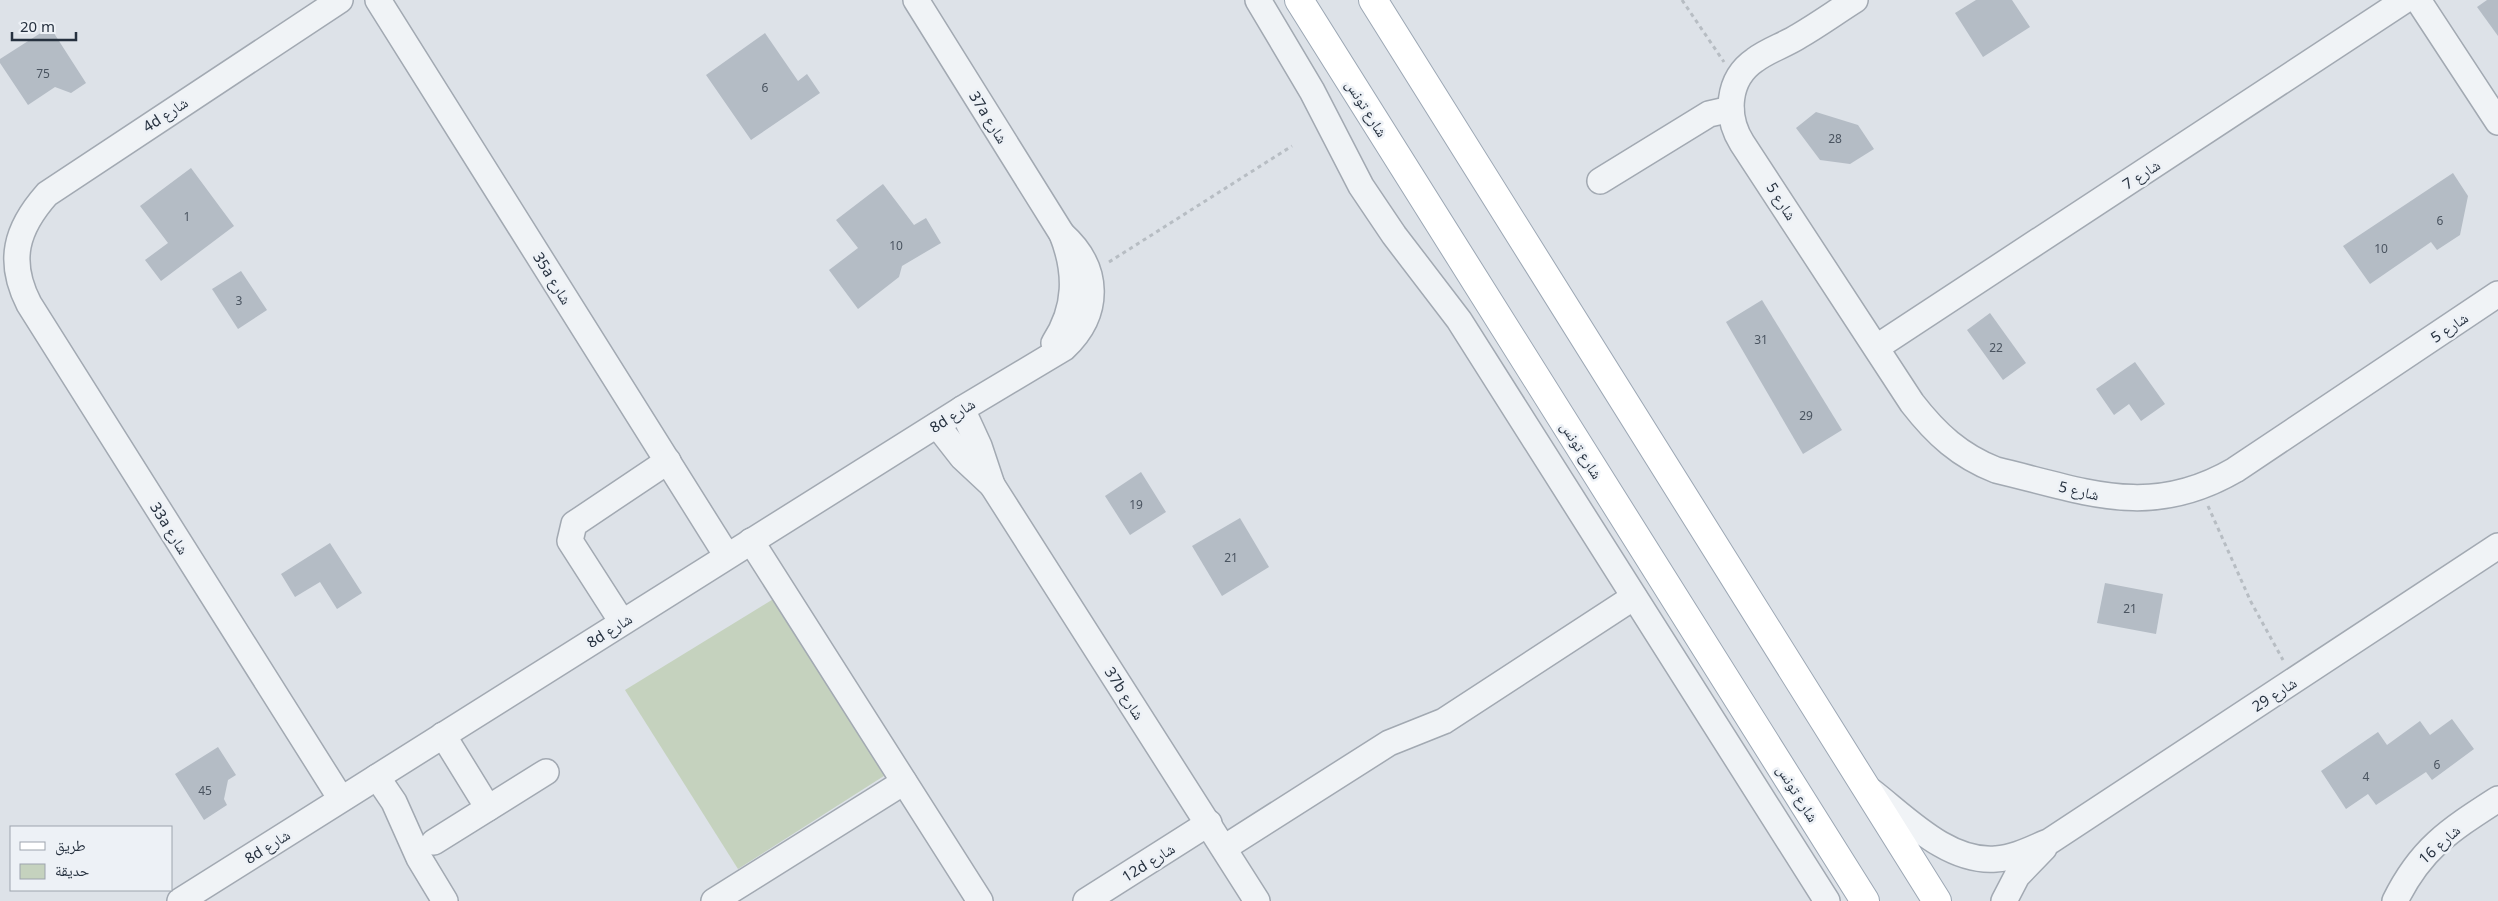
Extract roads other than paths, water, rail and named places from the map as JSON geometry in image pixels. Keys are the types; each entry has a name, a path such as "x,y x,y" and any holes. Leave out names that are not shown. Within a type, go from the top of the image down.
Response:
{"main road":[{"name":"شارع تونس","path":"1299,0 1865,901"},
{"path":"1373,0 1937,901"}],"street":[{"name":"4d شارع","path":"8,248 21,236 36,207 60,184 340,0"},
{"name":"35a شارع","path":"378,0 727,556"},
{"name":"37a شارع","path":"916,0 1062,234 1079,252 1089,274 1081,301"},
{"path":"1258,0 1301,70 1361,186 1394,235 1459,320 1827,901"},
{"name":"شارع 5","path":"1854,0 1799,36 1755,59 1746,66 1737,81 1731,109 1736,134 1758,164 1925,419 1956,450 1982,465 2104,496 2127,499 2174,495 2203,486 2235,470 2498,294"},
{"name":"شارع 7","path":"1877,347 2405,0"},
{"path":"2418,0 2498,122"},
{"name":"شارع 5","path":"1758,164 1746,120 1746,96 1758,74 1799,36"},
{"path":"1600,181 1709,114 1731,109"},
{"name":"37a شارع","path":"1062,234 1073,267 1081,301"},
{"name":"33a شارع","path":"8,248 21,288 29,304 341,799"},
{"name":"8d شارع","path":"185,900 341,799 1040,360 1061,334 1081,301"},
{"name":"37b شارع","path":"962,409 980,446 992,485"},
{"name":"37b شارع","path":"937,425 962,457 992,485 1257,901"},
{"path":"622,622 570,541 574,524 668,462"},
{"path":"751,541 980,901"},
{"name":"شارع 29","path":"1867,788 1946,849 1969,857 1996,859 2010,857 2050,841 2498,546"},
{"path":"1224,848 1389,743 1444,721 1634,597"},
{"path":"443,735 488,808"},
{"path":"434,842 546,772"},
{"path":"377,777 394,802 419,858 445,901"},
{"path":"714,901 904,782"},
{"name":"شارع 16","path":"2395,901 2404,881 2428,850 2455,828 2498,799"},
{"name":"12d شارع","path":"1086,901 1209,823"},
{"name":"شارع 29","path":"2004,901 2017,876 2050,841"}]}
